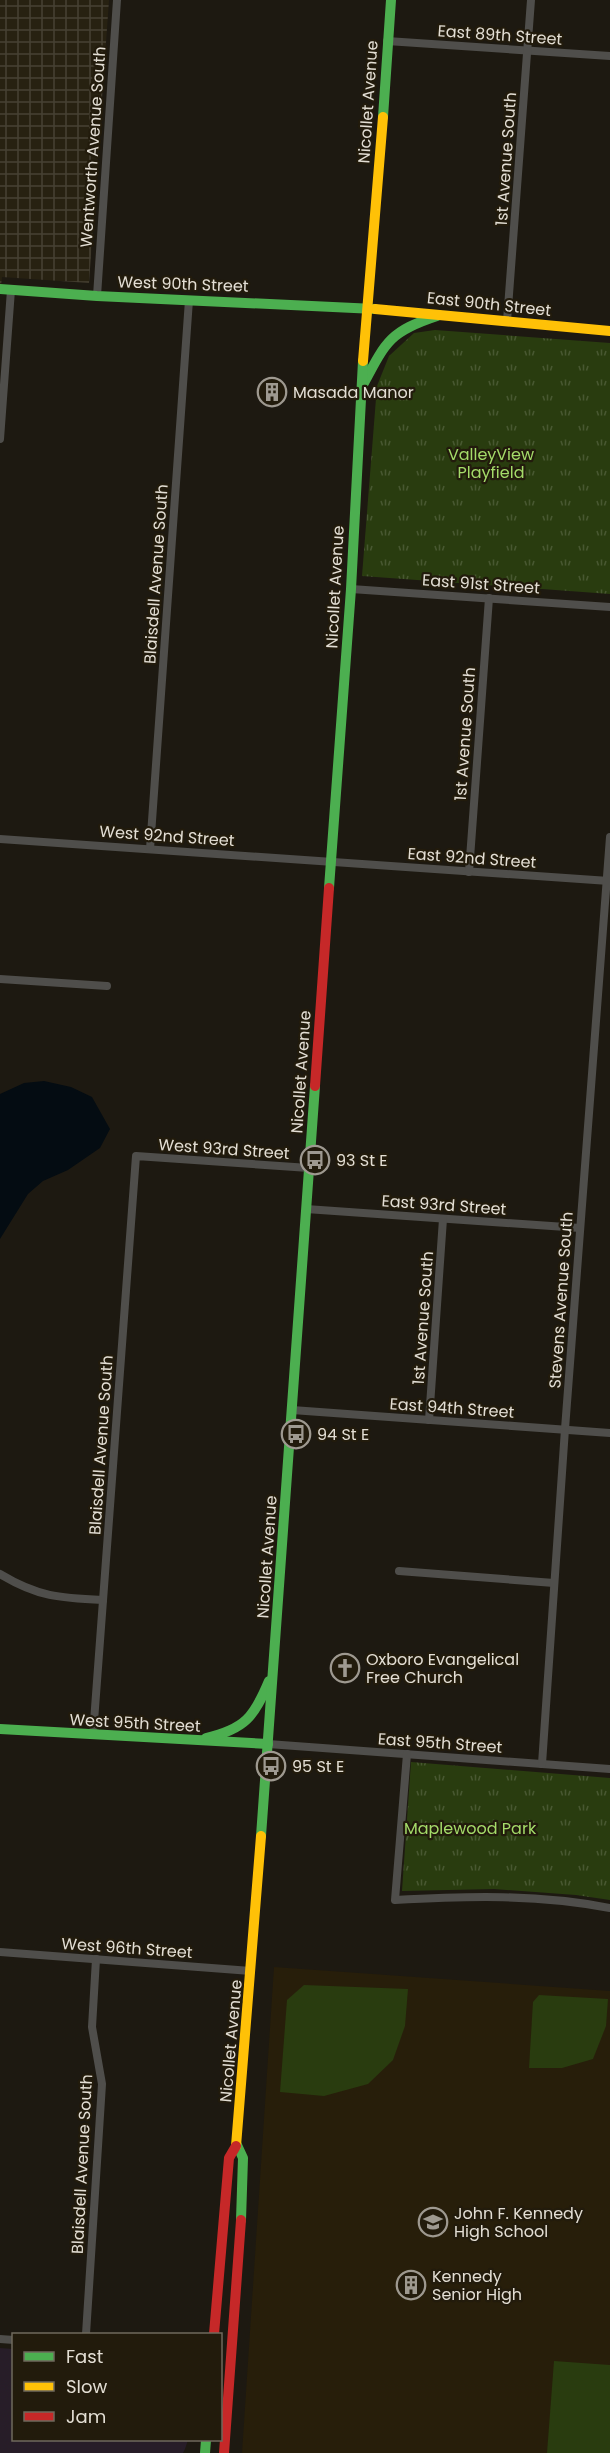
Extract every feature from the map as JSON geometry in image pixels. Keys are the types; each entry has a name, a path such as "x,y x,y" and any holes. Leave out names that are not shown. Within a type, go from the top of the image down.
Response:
{"main road":[{"name":"Nicollet Avenue","path":"214,2333 230,2158 237,2145 251,1971 351,589 366,308 391,0"},
{"name":"West 90th Street","path":"6,290 366,308"},
{"name":"East 90th Street","path":"366,308 610,331"},
{"path":"361,388 381,351 396,331 444,314"},
{"path":"193,1741 240,1728 256,1710 273,1672"},
{"name":"West 95th Street","path":"0,1729 268,1744"},
{"name":"Nicollet Avenue","path":"224,2453 243,2158 237,2145"},
{"path":"222,2377 230,2370"}],"street":[{"name":"Wentworth Avenue South","path":"97,296 117,0"},
{"name":"1st Avenue South","path":"507,321 531,0"},
{"name":"East 89th Street","path":"387,41 610,56"},
{"path":"0,439 6,290"},
{"name":"Blaisdell Avenue South","path":"150,849 189,300"},
{"name":"East 91st Street","path":"351,589 610,607"},
{"name":"1st Avenue South","path":"469,872 489,598"},
{"name":"Stevens Avenue South","path":"542,1764 610,837"},
{"name":"West 92nd Street","path":"0,839 332,861"},
{"name":"East 92nd Street","path":"332,861 608,881"},
{"path":"0,979 107,986"},
{"name":"Blaisdell Avenue South","path":"93,1736 136,1156"},
{"name":"West 93rd Street","path":"136,1156 309,1168"},
{"name":"East 93rd Street","path":"306,1209 580,1228"},
{"name":"1st Avenue South","path":"429,1420 443,1219"},
{"name":"East 94th Street","path":"292,1410 610,1432"},
{"path":"399,1571 554,1582"},
{"path":"0,1574 44,1595 103,1600"},
{"name":"East 95th Street","path":"268,1744 610,1769"},
{"path":"407,1754 395,1900 486,1895 521,1896 610,1908"},
{"name":"West 96th Street","path":"0,1952 251,1971"},
{"name":"Blaisdell Avenue South","path":"86,2333 102,2084 92,2027 96,1959"}],"shaded area":[{"path":"0,0 109,0 89,283 2,277 0,294"},
{"path":"44,1081 71,1087 92,1097 110,1129 100,1148 68,1170 43,1181 28,1194 0,1239 0,1094 24,1083"},
{"name":"John F. Kennedy High School","path":"274,1967 610,1991 610,2453 242,2453"},
{"path":"0,2348 12,2349 12,2441 188,2441 183,2453 0,2453"}],"green space":[{"name":"ValleyView Playfield","path":"435,330 610,343 610,594 362,576 377,386 389,356 414,333"},
{"name":"Maplewood Park","path":"411,1762 610,1778 610,1900 494,1889 402,1891"},
{"path":"304,1985 408,1989 405,2026 393,2060 368,2084 324,2096 280,2092 287,2000"},
{"path":"539,1995 608,1999 606,2026 593,2059 562,2068 529,2068 533,2002"},
{"path":"554,2361 610,2365 610,2453 547,2453"}],"traffic: fast":[{"path":"383,117 391,0"},
{"path":"0,289 97,296 375,309"},
{"path":"364,383 378,357 392,339 409,327 437,316"},
{"path":"329,888 351,589 363,361"},
{"path":"261,1836 315,1086"},
{"path":"206,1738 239,1726 246,1720 258,1704 269,1681"},
{"path":"0,1729 268,1744"},
{"path":"237,2145 243,2158 241,2220"},
{"path":"205,2453 206,2441"}],"traffic: slow":[{"path":"363,361 383,117"},
{"path":"375,309 610,331"},
{"path":"236,2146 261,1836"}],"traffic: jam":[{"path":"315,1086 329,888"},
{"path":"214,2333 229,2158 236,2146"},
{"path":"224,2453 241,2220"}],"place":[{"name":"Masada Manor","path":"272,392"},
{"name":"93 St E","path":"315,1160"},
{"name":"94 St E","path":"296,1434"},
{"name":"Oxboro Evangelical Free Church","path":"345,1668"},
{"name":"95 St E","path":"271,1766"},
{"name":"John F. Kennedy High School","path":"433,2222"},
{"name":"Kennedy Senior High","path":"411,2285"}]}
